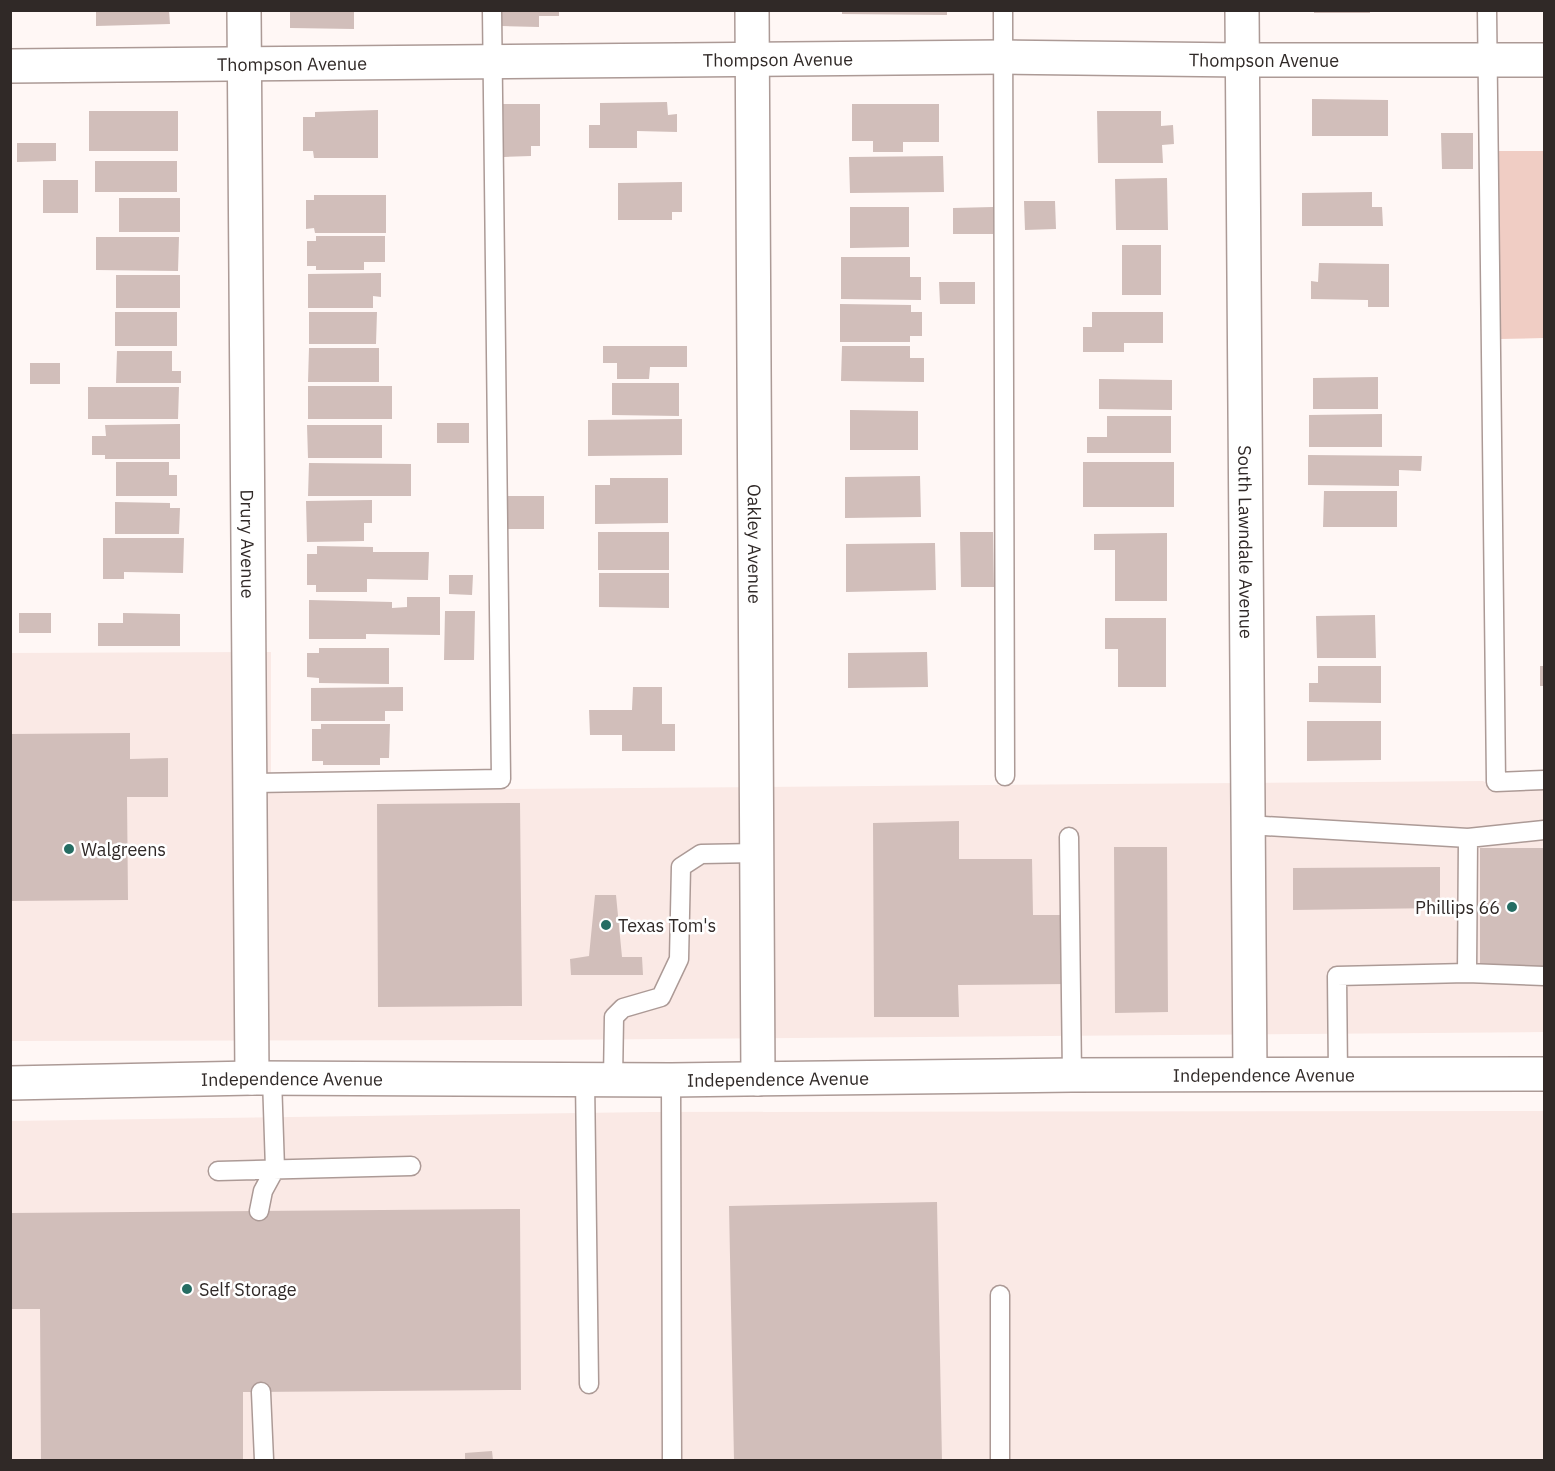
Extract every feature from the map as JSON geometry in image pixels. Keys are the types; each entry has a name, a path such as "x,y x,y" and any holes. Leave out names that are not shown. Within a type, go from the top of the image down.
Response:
{"street":[{"name":"Drury Avenue","path":"244,10 249,783 262,1078"},
{"name":"Oakley Avenue","path":"752,10 758,1079"},
{"name":"South Lawndale Avenue","path":"1242,10 1250,1074"},
{"name":"Thompson Avenue","path":"10,66 1003,57 1545,60"},
{"name":"Independence Avenue","path":"10,1083 262,1078 671,1080 1072,1075 1545,1074"}],"lane":[{"path":"249,783 501,779 492,10"},
{"path":"1003,10 1005,776"},
{"path":"1487,10 1496,782 1545,780"},
{"path":"1248,825 1468,838 1545,830"},
{"path":"1069,837 1072,1075"},
{"path":"1467,973 1468,838"},
{"path":"589,1384 599,1080 614,1017 623,1008 661,997 679,959 681,867 701,854 757,853"},
{"path":"1338,1074 1337,976 1467,973 1545,976"},
{"path":"259,1211 263,1191 275,1169 262,1078"},
{"path":"671,1080 672,1461"},
{"path":"218,1171 411,1166"},
{"path":"1000,1295 1000,1461"},
{"path":"261,1392 264,1461"}],"shaded area":[{"path":"1498,151 1544,151 1544,338 1499,339"},
{"path":"271,652 271,791 1483,781 1499,789 1544,788 1544,1032 538,1040 11,1041 10,653"},
{"path":"1544,1111 1544,1460 11,1460 10,1121 651,1112"}],"building":[{"path":"96,10 169,10 170,24 96,26"},
{"path":"290,10 354,10 354,29 290,28"},
{"path":"502,10 559,10 559,16 539,16 539,27 502,26"},
{"path":"842,10 947,10 947,15 842,14"},
{"path":"1314,10 1370,10 1370,13 1314,13"},
{"path":"1312,99 1388,100 1388,136 1312,136"},
{"path":"667,102 668,115 677,114 677,132 637,131 637,148 589,148 589,125 600,125 600,103"},
{"path":"503,104 540,104 540,146 531,146 531,156 504,157"},
{"path":"852,104 939,104 939,142 903,142 903,152 873,152 873,141 852,141"},
{"path":"378,110 378,158 314,158 313,151 303,151 303,117 315,117 315,112"},
{"path":"89,111 178,111 178,151 89,151"},
{"path":"1097,111 1161,111 1161,126 1173,125 1174,144 1162,145 1163,163 1098,163"},
{"path":"1441,133 1473,133 1473,169 1442,169"},
{"path":"17,143 56,143 56,161 17,162"},
{"path":"943,156 944,192 850,193 849,157"},
{"path":"95,161 177,161 177,192 95,192"},
{"path":"1167,178 1168,230 1116,230 1115,179"},
{"path":"43,180 78,180 78,213 43,213"},
{"path":"682,182 682,212 672,212 672,220 618,220 618,183"},
{"path":"1372,192 1372,207 1382,207 1383,226 1302,226 1302,193"},
{"path":"314,195 386,195 386,233 315,233 314,228 306,229 306,200 314,200"},
{"path":"119,198 180,198 180,232 119,232"},
{"path":"1024,201 1055,201 1056,229 1025,230"},
{"path":"850,207 909,207 909,247 850,248"},
{"path":"993,207 993,234 953,234 953,208"},
{"path":"316,236 385,236 385,262 364,262 364,270 316,270 316,266 307,266 307,241 316,241"},
{"path":"96,237 179,237 178,271 96,270"},
{"path":"1122,245 1161,245 1161,295 1122,295"},
{"path":"841,257 910,257 910,277 921,277 921,300 841,299"},
{"path":"1319,263 1389,264 1389,307 1368,307 1368,300 1311,299 1311,281 1318,282"},
{"path":"381,273 381,297 373,296 373,308 308,308 308,274"},
{"path":"116,275 180,275 180,308 116,308"},
{"path":"939,282 975,282 975,304 940,304"},
{"path":"840,304 911,305 911,312 922,312 922,336 910,336 910,342 840,342"},
{"path":"115,312 177,312 177,346 115,346"},
{"path":"309,312 377,312 376,344 309,344"},
{"path":"1092,312 1163,312 1163,343 1124,343 1124,352 1083,352 1083,327 1092,327"},
{"path":"603,346 687,346 687,367 650,367 649,379 617,379 617,363 603,363"},
{"path":"842,346 910,346 910,358 924,358 924,382 841,381"},
{"path":"309,348 379,348 379,382 308,382"},
{"path":"117,351 172,351 172,371 181,371 181,383 116,383"},
{"path":"30,363 60,363 60,384 30,384"},
{"path":"1378,377 1378,409 1313,409 1313,378"},
{"path":"1099,379 1172,380 1172,410 1099,409"},
{"path":"612,383 679,383 679,416 612,415"},
{"path":"308,386 392,386 392,419 308,419"},
{"path":"88,387 179,387 178,419 88,419"},
{"path":"850,410 918,411 918,450 850,450"},
{"path":"1382,414 1382,447 1309,447 1309,415"},
{"path":"1107,416 1171,416 1171,453 1087,453 1087,437 1107,437"},
{"path":"682,419 682,455 588,456 588,420"},
{"path":"437,423 469,423 469,443 437,443"},
{"path":"180,424 180,459 105,459 105,455 92,455 92,436 106,436 105,425"},
{"path":"307,425 382,425 382,458 308,458"},
{"path":"1308,455 1422,456 1421,471 1399,470 1399,486 1308,485"},
{"path":"116,462 169,462 169,475 177,475 177,496 116,496"},
{"path":"1083,462 1174,462 1174,507 1083,507"},
{"path":"309,463 411,464 411,496 308,496"},
{"path":"920,476 921,517 845,518 845,477"},
{"path":"610,478 668,478 668,523 595,524 595,485 610,485"},
{"path":"1324,491 1397,491 1397,527 1323,527"},
{"path":"507,496 544,496 544,529 507,529"},
{"path":"372,500 372,523 364,523 364,541 307,542 306,501"},
{"path":"115,502 170,503 170,508 180,508 179,534 115,534"},
{"path":"598,532 669,532 669,570 598,570"},
{"path":"960,532 993,532 994,587 961,587"},
{"path":"1167,533 1167,601 1115,601 1115,550 1094,550 1094,534"},
{"path":"103,538 184,538 183,573 124,572 124,579 103,579"},
{"path":"935,543 936,590 846,592 846,544"},
{"path":"317,546 373,547 373,552 429,552 428,580 367,579 367,592 316,592 316,585 307,585 307,554 317,554"},
{"path":"599,573 669,573 669,608 599,607"},
{"path":"449,575 473,575 472,595 449,594"},
{"path":"407,597 440,597 440,635 366,634 366,639 309,639 309,600 392,602 392,608 407,607"},
{"path":"445,611 475,611 474,660 444,660"},
{"path":"19,613 51,613 51,633 19,633"},
{"path":"123,613 180,614 180,646 98,646 98,623 123,623"},
{"path":"1375,615 1376,658 1317,658 1316,616"},
{"path":"1105,618 1166,618 1166,687 1118,687 1118,649 1105,649"},
{"path":"319,648 389,648 389,684 319,683 319,678 307,677 307,653 319,653"},
{"path":"927,652 928,687 848,688 848,653"},
{"path":"1318,666 1381,666 1381,703 1309,702 1309,683 1318,683"},
{"path":"1540,666 1544,666 1544,686 1540,686"},
{"path":"403,687 403,711 385,711 385,721 311,721 311,688"},
{"path":"633,687 662,687 662,724 675,724 675,751 622,751 622,735 590,735 589,710 632,710"},
{"path":"1307,721 1381,721 1381,760 1307,761"},
{"path":"321,724 390,724 389,758 380,758 380,765 323,765 323,761 312,761 312,729 321,729"},
{"name":"Walgreens","path":"130,733 130,759 168,758 168,797 127,797 128,900 10,901 10,734"},
{"path":"520,803 522,1006 378,1007 377,804"},
{"path":"959,821 959,859 1032,859 1033,915 1066,915 1067,984 958,985 959,1017 874,1017 873,823"},
{"path":"1114,847 1167,847 1168,1012 1115,1013"},
{"name":"Phillips 66","path":"1480,848 1544,848 1544,967 1480,967"},
{"path":"1440,867 1440,908 1293,910 1293,868"},
{"name":"Texas Tom's","path":"595,895 616,895 622,957 642,957 643,975 571,975 570,959 589,956"},
{"path":"937,1202 942,1460 734,1460 729,1206"},
{"path":"520,1209 521,1390 243,1392 243,1460 41,1460 40,1309 10,1309 10,1213"},
{"path":"492,1451 493,1460 465,1460 465,1453"}],"place":[{"name":"Walgreens","path":"69,849"},
{"name":"Phillips 66","path":"1512,907"},
{"name":"Texas Tom's","path":"606,925"},
{"name":"Self Storage","path":"187,1289"}]}
